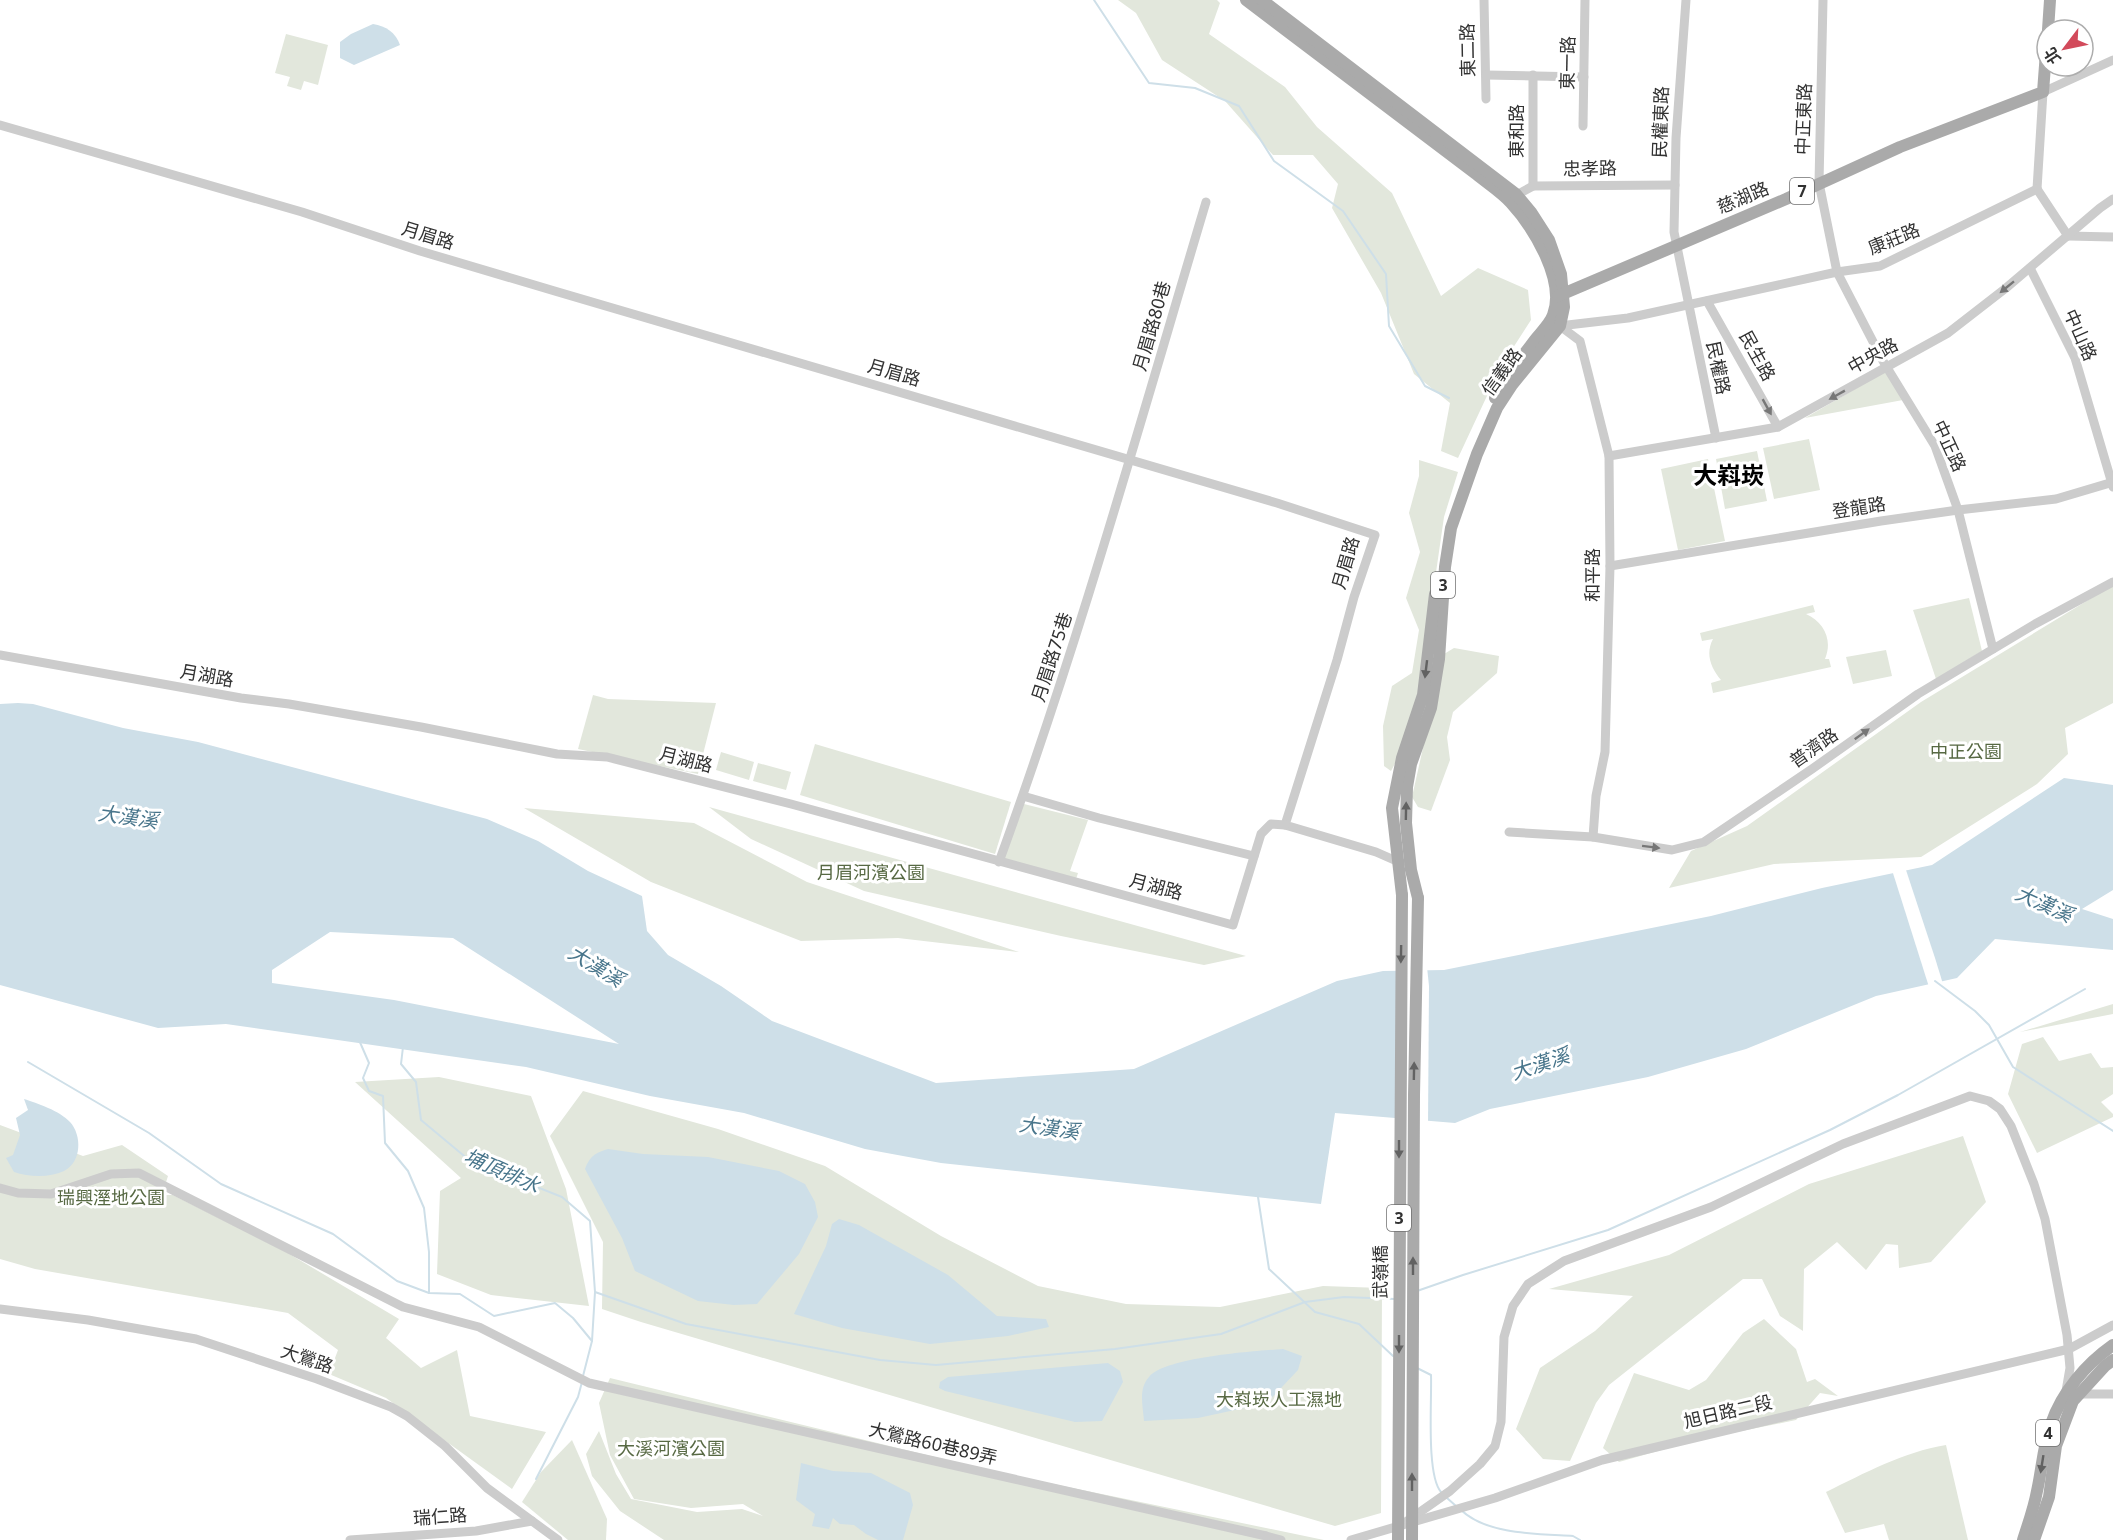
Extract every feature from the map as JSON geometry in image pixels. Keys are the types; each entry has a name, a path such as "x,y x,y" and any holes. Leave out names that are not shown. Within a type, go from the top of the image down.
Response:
{"main road":[{"path":"1246,0 1513,198"},
{"path":"1262,0 1531,212 1549,240 1561,274 1560,296"},
{"path":"2049,18 2050,0"},
{"path":"2043,92 2044,78"},
{"name":"慈湖路","path":"1560,296 1958,124 2043,92"},
{"name":"信義路","path":"1418,898 1411,870 1406,823 1407,787 1411,764 1431,708 1439,659 1444,567 1451,528 1477,454 1497,408 1554,325 1553,317 1560,296"},
{"name":"信義路","path":"1402,896 1392,808 1402,758 1423,695 1446,522 1470,453 1505,380 1554,325"},
{"name":"武嶺橋","path":"1398,1540 1402,896"},
{"name":"武嶺橋","path":"1412,1540 1414,1107 1418,898"},
{"name":"4","path":"2023,1540 2037,1494 2051,1422 2073,1390 2113,1346"},
{"name":"4","path":"2073,1390 2113,1360"},
{"name":"4","path":"2034,1540 2049,1497 2056,1446 2073,1401 2073,1390"}],"street":[{"name":"東二路","path":"1484,0 1486,99"},
{"name":"東一路","path":"1584,126 1585,0"},
{"name":"民權東路","path":"1686,0 1679,78 1675,246 1688,304"},
{"name":"中正東路","path":"1823,0 1819,183 1837,272"},
{"path":"2113,60 2043,92 2037,189 2068,236 2113,237"},
{"path":"1486,75 1584,77"},
{"name":"東和路","path":"1533,75 1533,186"},
{"name":"月眉路","path":"0,125 302,212 420,251 1277,503 1375,535 1285,825"},
{"name":"忠孝路","path":"1513,198 1533,186 1675,185"},
{"name":"康莊路","path":"1554,325 1628,318 1837,272 1880,266 2037,189"},
{"name":"中央路","path":"1609,456 1778,427 1948,333 2031,268 2113,199"},
{"name":"月眉路80巷","path":"1131,460 1206,202"},
{"name":"中山路","path":"2031,268 2075,358 2112,484"},
{"name":"中正路","path":"1837,272 1888,367 1935,447 1958,510 1993,649"},
{"name":"民生路","path":"1707,301 1778,427"},
{"name":"民權路","path":"1688,304 1716,438"},
{"name":"和平路","path":"1554,325 1580,341 1609,456 1610,566 1605,752 1596,796 1593,837"},
{"name":"月眉路75巷","path":"999,862 1073,650 1131,460"},
{"name":"登龍路","path":"1610,566 1958,510 2056,500 2112,484"},
{"name":"普濟路","path":"1509,832 1593,837 1672,850 1704,842 1917,694 2113,582"},
{"name":"月湖路","path":"0,655 421,727 557,754 607,757 791,804 1233,925 1261,834 1271,824 1285,825"},
{"path":"1023,796 1098,818 1254,856"},
{"path":"1285,825 1376,852 1411,870"},
{"path":"1403,1524 1449,1491 1480,1464 1495,1446 1501,1422 1504,1337 1513,1306 1528,1284 1564,1261 1711,1207 1843,1144 1970,1096 1989,1101 2000,1109 2011,1126 2034,1184 2045,1219 2069,1349 2073,1390 2113,1395"},
{"name":"大鶯路60巷89弄","path":"0,1188 18,1193 51,1194 111,1174 140,1173 403,1307 479,1328 589,1383 1267,1538"},
{"name":"大鶯路","path":"0,1309 88,1320 196,1339 317,1379 391,1407 407,1416 445,1446 487,1488 558,1540"},
{"name":"旭日路二段","path":"1351,1540 1471,1506 1602,1460 2069,1349 2113,1325"},
{"name":"瑞仁路","path":"350,1540 476,1532 532,1521"},
{"path":"1267,1538 1281,1540"}],"green space":[{"path":"1118,0 1217,0 1220,3 1209,34 1285,87 1317,127 1392,193 1441,296 1478,268 1528,290 1531,320 1500,368 1458,458 1441,451 1450,403 1414,374 1381,293 1332,208 1338,184 1313,155 1273,155 1225,101 1162,60 1136,13"},
{"path":"286,34 328,45 318,85 304,81 301,90 287,86 290,77 275,73"},
{"path":"1888,370 1903,400 1805,418"},
{"path":"1809,439 1820,490 1774,499 1763,448"},
{"path":"1757,451 1767,501 1725,509 1716,459"},
{"path":"1708,459 1725,541 1678,550 1661,469"},
{"path":"1419,460 1458,472 1444,517 1418,697 1399,756 1391,771 1384,766 1383,726 1392,686 1412,673 1419,630 1406,598 1420,552 1409,513 1419,476"},
{"name":"中正公園","path":"2113,585 2113,703 2065,728 2068,754 2037,784 1921,857 1774,864 1669,888 1691,851 1747,826 1921,702"},
{"path":"1969,598 1982,651 1936,679 1913,610"},
{"path":"1813,605 1815,612 1806,614 1818,622 1825,632 1828,645 1825,659 1829,659 1831,667 1713,693 1711,683 1721,680 1710,661 1709,650 1713,639 1702,641 1700,633"},
{"path":"1454,648 1499,656 1497,673 1453,712 1447,737 1450,760 1431,811 1418,807 1412,797 1444,654"},
{"path":"1886,650 1892,676 1853,684 1846,657"},
{"path":"593,695 608,699 716,703 698,774 578,749"},
{"path":"815,744 1011,802 995,854 800,795"},
{"path":"721,752 754,762 749,780 716,770"},
{"path":"758,763 791,772 786,790 753,781"},
{"path":"1020,803 1088,820 1070,871 1078,873 1075,882 1001,862"},
{"name":"月眉河濱公園","path":"709,807 1246,956 1204,965 1061,936 864,891 751,839"},
{"path":"524,808 694,823 807,882 1019,952 898,938 801,941 651,882"},
{"path":"2113,1004 2113,1014 2020,1032"},
{"path":"2043,1037 2059,1061 2091,1053 2101,1068 2113,1067 2113,1094 2101,1102 2113,1114 2113,1117 2037,1153 2008,1094 2022,1044"},
{"path":"439,1077 531,1096 566,1189 589,1306 491,1295 437,1274 440,1191 461,1178 355,1082"},
{"name":"大嵙崁人工濕地","path":"583,1091 718,1129 825,1166 941,1236 1038,1286 1126,1304 1220,1307 1323,1286 1382,1288 1381,1513 1335,1526 602,1309 603,1242 550,1136"},
{"name":"瑞興溼地公園","path":"0,1125 83,1156 122,1145 168,1176 162,1195 173,1195 286,1252 399,1319 386,1338 421,1368 457,1350 470,1416 546,1432 512,1489 386,1398 329,1374 338,1350 288,1313 35,1269 0,1259"},
{"path":"1963,1136 1986,1202 1931,1262 1899,1268 1898,1245 1886,1244 1866,1270 1837,1242 1804,1269 1803,1331 1780,1316 1762,1279 1743,1279 1609,1385 1596,1403 1570,1461 1543,1459 1516,1429 1540,1368 1595,1331 1633,1296 1549,1289 1669,1255 1809,1184"},
{"path":"1764,1319 1796,1349 1807,1382 1815,1379 1838,1396 1820,1393 1796,1420 1697,1440 1619,1462 1603,1448 1634,1373 1689,1390 1706,1380 1743,1333"},
{"name":"大溪河濱公園","path":"610,1378 1005,1474 1324,1540 664,1540 620,1511 592,1476 586,1454 599,1431 616,1474 631,1499 697,1512 742,1509 763,1516 743,1504 691,1508 634,1499 610,1455 599,1403"},
{"path":"572,1440 607,1519 606,1540 568,1540 522,1502 541,1472"},
{"path":"1946,1445 1968,1540 1889,1540 1884,1524 1845,1533 1826,1492 1899,1458"}],"water":[{"path":"373,24 390,31 400,45 354,65 340,58 340,42"},
{"name":"大漢溪","path":"0,704 33,704 123,728 198,742 487,819 538,841 588,871 642,896 647,931 668,955 721,986 772,1021 936,1083 1134,1069 1337,981 1383,971 1444,970 1711,916 1822,888 1932,865 2064,778 2113,785 2113,890 2082,909 2113,919 2113,950 1995,939 1957,978 1876,996 1746,1049 1648,1077 1490,1109 1455,1123 1335,1113 1321,1204 941,1163 865,1149 744,1113 650,1096 526,1067 226,1024 158,1028 0,985","holes":["330,932 453,938 619,1044 394,1000 272,983 272,970"]},
{"path":"24,1099 60,1114 74,1127 78,1141 77,1155 70,1167 64,1171 46,1176 20,1174 14,1172 6,1158 13,1155 20,1135 16,1118 28,1110"},
{"path":"608,1149 643,1154 708,1157 779,1171 805,1184 815,1202 818,1217 799,1254 757,1304 734,1305 698,1301 635,1271 622,1238 585,1169 594,1156"},
{"path":"839,1219 859,1225 948,1275 997,1316 1046,1319 1049,1327 1008,1336 930,1344 842,1328 794,1314 826,1246 832,1224"},
{"path":"1283,1349 1302,1356 1298,1370 1267,1403 1198,1418 1144,1421 1143,1387 1149,1377 1158,1370 1173,1364 1212,1356"},
{"path":"1108,1363 1120,1371 1123,1382 1102,1421 1075,1422 939,1388 940,1382 948,1377"},
{"path":"801,1463 833,1471 871,1473 910,1493 913,1505 903,1540 878,1540 854,1525 840,1524 833,1518 829,1529 812,1526 815,1514 796,1500"}],"pier":[{"path":"1905,867 1943,984 1929,987 1892,870"},
{"path":"1427,967 1429,986 1428,1124 1396,1121 1397,968"}],"waterway":[{"path":"1094,0 1149,83 1195,88 1239,106 1274,161 1343,211 1386,274 1389,326 1425,386 1449,398"},
{"path":"1935,981 1975,1011 1989,1025 2013,1067 2113,1131"},
{"path":"1417,1291 1608,1230 1830,1130 1898,1095 2085,989"},
{"path":"359,1040 369,1063 363,1078 369,1091 383,1096 385,1143 408,1171 424,1208 429,1252 429,1293"},
{"name":"埔頂排水","path":"403,1047 401,1064 416,1082 421,1120 469,1160 562,1197 590,1221 595,1292 592,1341 583,1376"},
{"path":"28,1062 149,1133 221,1184 333,1234 397,1281 429,1293 460,1294 494,1316 555,1303 573,1318 592,1341"},
{"path":"1258,1197 1269,1269 1315,1312 1359,1324 1393,1356"},
{"path":"595,1292 686,1324 880,1360 936,1365 1115,1349 1221,1334 1305,1302 1344,1297 1395,1299"},
{"path":"1417,1368 1431,1375 1433,1470 1441,1492"},
{"name":"埔頂排水","path":"536,1479 578,1397 582,1382"},
{"path":"1447,1498 1456,1506"},
{"path":"1461,1510 1472,1518 1499,1529 1573,1536 1580,1540"}],"district":[{"name":"大嵙崁","path":"1729,476"}]}
